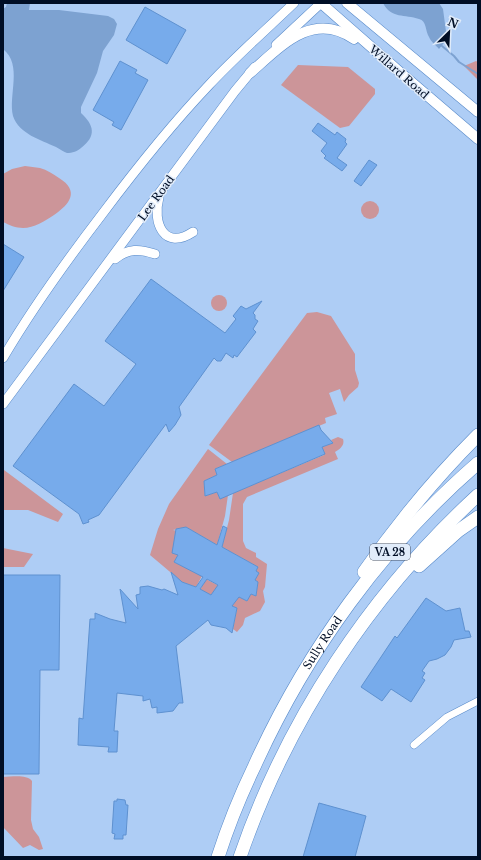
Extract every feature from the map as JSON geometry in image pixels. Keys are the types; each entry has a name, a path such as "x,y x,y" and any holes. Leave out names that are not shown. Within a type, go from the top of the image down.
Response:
{"highway":[{"path":"316,652 355,585 377,553 432,483 478,435"},
{"name":"Sully Road","path":"218,857 242,793 264,745 286,702 316,652 358,592 404,536 426,512 478,463"},
{"name":"Sully Road","path":"240,857 265,793 287,746 319,690 354,636 420,554 442,529 478,495"},
{"path":"354,636 384,601 414,570 458,531 478,517"}],"main road":[{"name":"Willard Road","path":"321,3 387,62 478,139"},
{"name":"Willard Road","path":"347,3 478,112"},
{"path":"250,73 291,39 306,31 320,28 342,32 387,62"}],"street":[{"path":"3,358 17,334 63,265 145,158 212,82 294,3"},
{"name":"Lee Road","path":"3,404 250,73 321,3"},
{"path":"160,192 157,211 158,223 162,231 170,238 174,239 183,238 193,232"},
{"path":"106,266 119,255 132,250 145,251 155,254"},
{"path":"414,745 447,717 478,701"}],"shaded area":[{"path":"476,61 478,62 478,80 464,66"},
{"path":"298,65 348,67 375,89 375,94 349,126 340,128 281,85"},
{"path":"25,166 40,168 50,172 65,183 71,193 68,202 60,211 43,222 27,228 20,228 3,222 3,174 12,169"},
{"path":"370,201 376,204 379,210 376,216 370,219 364,216 361,210 364,204"},
{"path":"219,295 225,297 227,303 225,309 219,311 213,309 211,303 213,297"},
{"path":"317,312 331,316 355,354 355,370 359,383 358,387 344,402 340,389 329,393 337,414 325,418 326,423 232,462 209,445 307,313"},
{"path":"338,437 343,439 343,443 342,447 335,452 338,459 247,497 243,504 243,541 246,548 256,553 256,557 267,564 265,587 263,591 265,602 260,611 245,618 243,625 237,632 233,629 237,608 232,606 234,603 213,593 211,595 200,590 206,579 247,601 251,594 256,596 258,582 255,580 259,573 256,571 258,567 222,547 229,520 233,493 324,455 322,447 333,443 331,440"},
{"path":"208,449 227,464 215,469 217,475 204,481 205,496 217,492 220,499 228,495 225,516 217,545 186,527 173,530 177,531 178,555 174,562 202,576 196,587 182,582 150,555 158,529 169,504"},
{"path":"4,470 63,514 58,522 28,510 3,510"},
{"path":"3,548 33,554 24,567 3,567"},
{"path":"3,777 26,777 32,781 31,820 33,829 39,837 43,849 39,850 30,845 23,848 3,827"}],"water":[{"path":"7,3 30,3 29,10 59,10 108,16 114,19 117,24 114,35 103,51 97,73 81,107 81,113 89,122 92,130 90,139 77,151 67,153 31,136 20,127 13,116 12,99 14,72 9,56 3,49 3,9 6,7"},
{"path":"383,3 439,3 443,9 447,39 439,49 430,39 425,24 422,20 394,14 386,8"}],"building":[{"path":"145,7 186,30 167,64 126,40"},
{"path":"120,61 137,70 135,73 148,80 121,130 112,125 114,122 93,110"},
{"path":"318,123 335,135 337,132 346,139 345,142 347,144 337,158 347,165 342,171 324,158 326,156 321,151 327,143 312,131"},
{"path":"369,160 377,165 361,186 354,181"},
{"path":"3,244 24,257 3,291"},
{"path":"151,279 225,333 236,319 233,316 241,306 246,309 262,301 253,313 255,315 255,319 258,321 253,329 256,332 237,357 234,355 233,358 226,353 221,361 217,361 214,358 179,407 181,415 175,425 169,432 166,424 99,515 83,524 79,514 13,466 74,384 104,406 136,364 105,341"},
{"path":"319,425 321,430 333,443 322,447 325,454 220,499 217,492 205,496 204,481 217,475 215,469"},
{"path":"223,526 227,528 222,547 258,567 256,571 259,573 255,580 258,582 256,596 251,594 247,601 239,597 232,606 237,608 232,633 226,628 211,625 208,620 176,646 183,703 179,703 173,711 157,713 157,707 152,708 150,699 143,701 143,696 117,693 114,731 118,731 117,752 108,752 109,747 78,745 79,718 83,719 90,619 95,619 95,613 126,623 120,589 138,609 136,595 140,594 140,587 148,586 162,590 164,589 178,595 171,572 182,582 196,587 203,577 174,562 178,555 172,553 176,529 186,527 217,545","holes":["207,579 218,585 211,595 200,589"]},
{"path":"3,575 60,575 59,670 40,670 39,774 3,774"},
{"path":"426,598 446,611 460,608 465,631 469,631 471,637 454,640 445,655 429,661 422,671 425,673 422,678 425,680 411,702 391,689 382,701 361,687 395,636 397,638"},
{"path":"117,799 125,800 126,805 128,805 126,835 123,835 123,839 114,839 115,834 112,833 114,801 117,801"},
{"path":"319,803 366,816 355,857 303,857"}],"waterway":[{"path":"442,46 459,62 478,74"}]}
